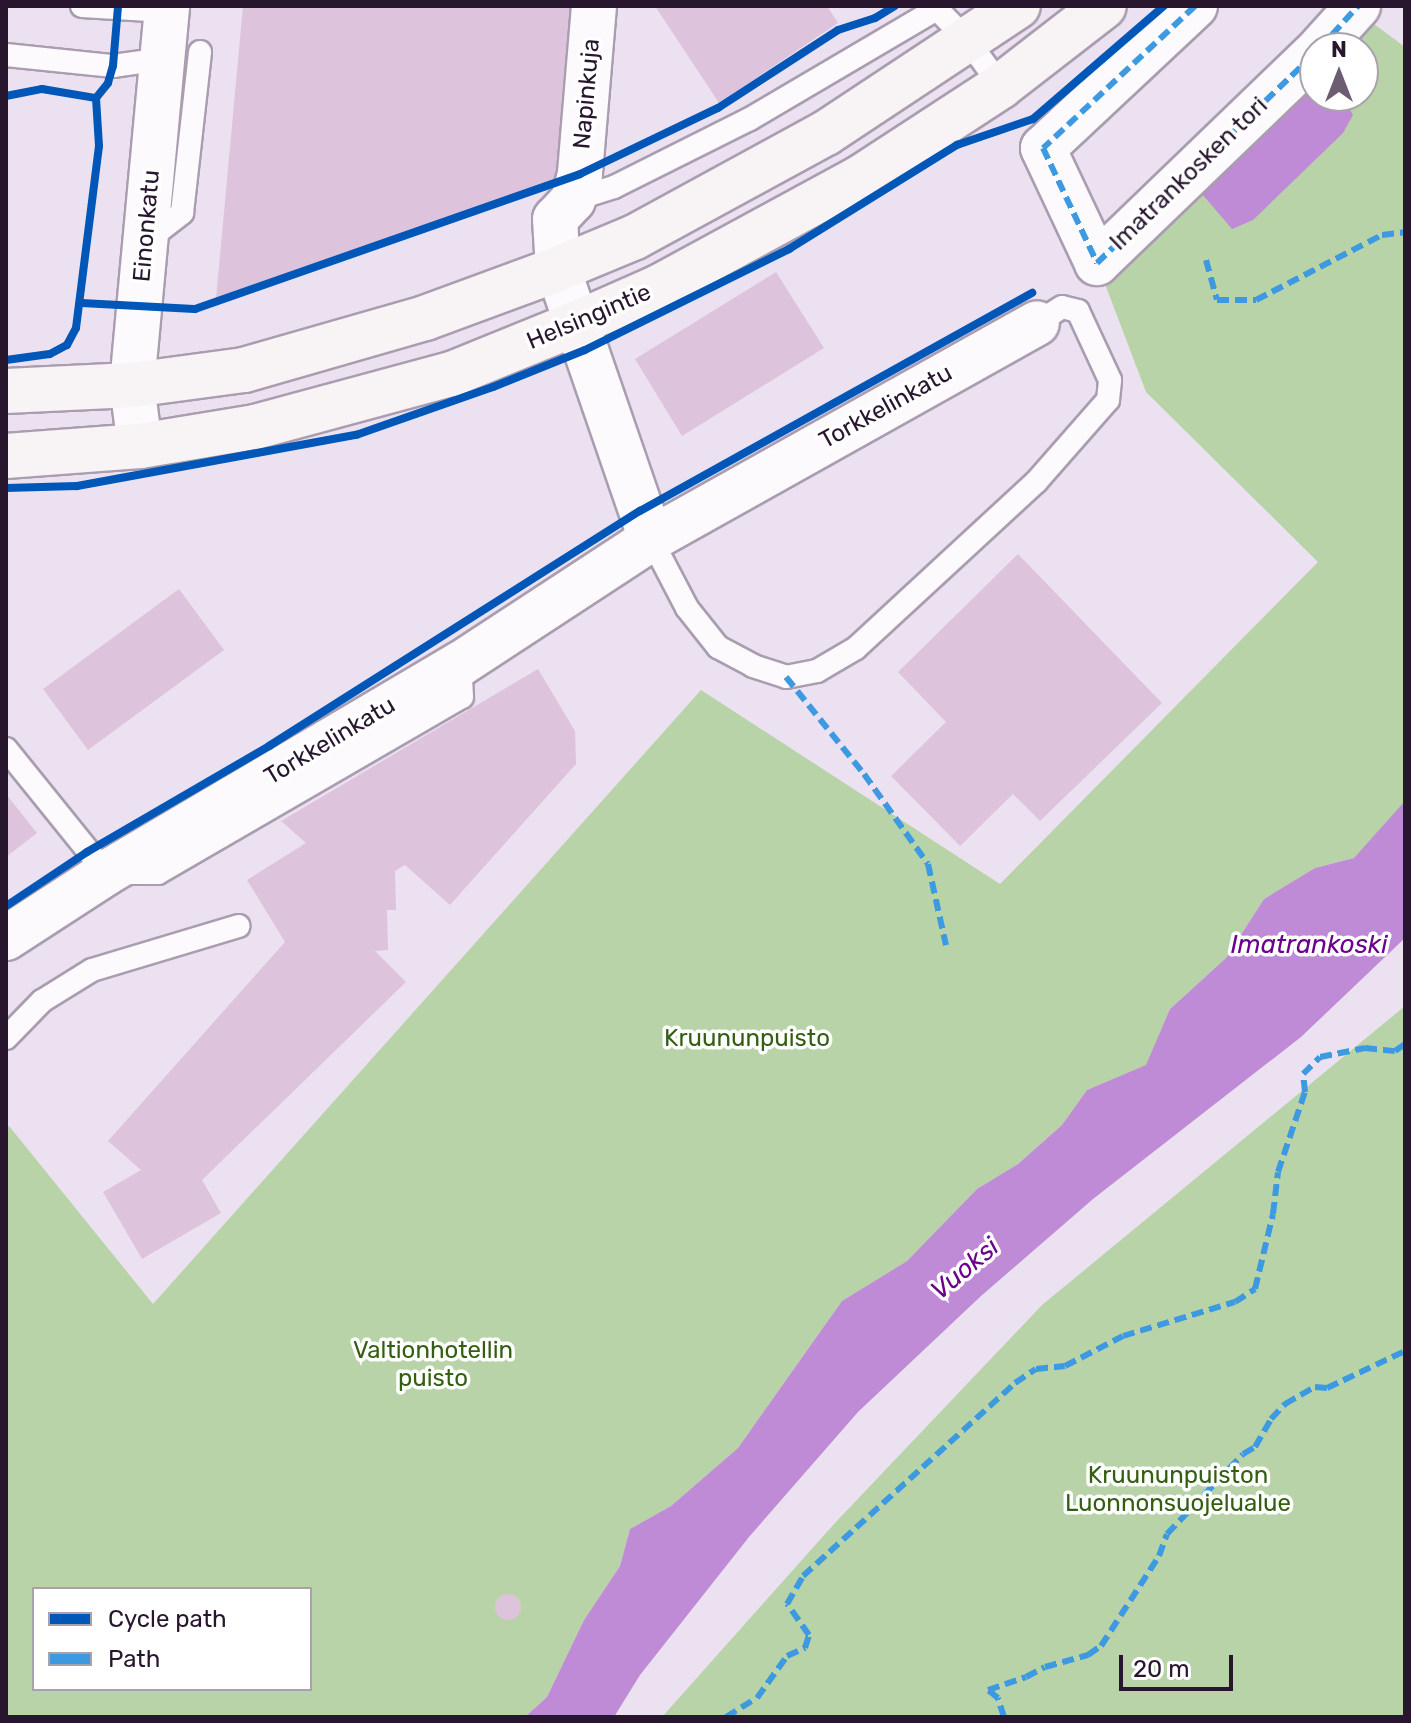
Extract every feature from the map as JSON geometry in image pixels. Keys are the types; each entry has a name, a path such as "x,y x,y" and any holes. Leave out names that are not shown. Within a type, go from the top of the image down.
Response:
{"main road":[{"path":"6,391 132,385 244,370 425,318 558,269 635,237 826,133 1018,6"},
{"name":"Helsingintie","path":"6,456 140,446 255,427 389,394 452,374 575,324 657,288 773,228 860,178 1001,86 1104,6"}],"street":[{"name":"Napinkuja","path":"558,269 555,219 573,200 580,174 594,6"},
{"name":"Imatrankosken tori","path":"1195,6 1043,148 1097,263 1299,68"},
{"path":"1334,32 1358,6"},
{"name":"Einonkatu","path":"140,446 132,385 145,242 181,56 166,9"},
{"path":"558,269 651,539"},
{"name":"Torkkelinkatu","path":"6,938 106,873 460,664 651,539 1037,323"}],"lane":[{"path":"82,6 166,9"},
{"path":"573,200 614,187 750,119 936,7 968,41 1001,86"},
{"path":"6,55 113,66 181,56"},
{"path":"651,539 687,608 718,647 753,666 786,677 817,671 856,648 1036,482 1108,400 1110,380 1078,311 1062,307 1037,323"},
{"path":"6,749 106,873"},
{"path":"6,1038 42,1001 92,970 239,926"}],"green space":[{"name":"Valtionhotellin puisto","path":"1355,10 1405,47 1405,801 1354,858 1315,868 1264,899 1226,958 1170,1009 1147,1065 1087,1090 1062,1125 1018,1164 977,1189 907,1261 842,1301 738,1448 671,1506 630,1529 620,1566 584,1620 547,1697 525,1717 6,1717 6,1129 9,1126 153,1304 701,690 1000,884 1318,562 1146,392 1097,263 1299,108 1299,112 1379,112 1379,32 1335,32"},
{"name":"Kruununpuiston Luonnonsuojelualue","path":"1405,1006 1405,1717 662,1717 834,1524 1042,1305"}],"water":[{"path":"1299,95 1299,112 1351,112 1353,115 1343,133 1253,220 1232,229 1202,194 1214,173"},
{"name":"Imatrankoski","path":"1405,801 1405,938 1301,1037 1093,1199 981,1296 858,1412 749,1537 640,1675 614,1717 525,1717 547,1697 584,1620 620,1566 630,1529 671,1506 738,1448 842,1301 907,1261 977,1189 1018,1164 1062,1125 1087,1090 1146,1065 1170,1009 1226,958 1264,899 1315,868 1354,858"}],"building":[{"path":"243,6 587,6 572,174 216,299"},
{"path":"655,6 827,6 838,23 719,103"},
{"path":"776,272 824,348 682,436 635,359"},
{"path":"1018,554 1162,703 1040,821 1013,794 960,846 891,776 946,722 898,672"},
{"path":"179,589 224,650 88,750 43,689"},
{"path":"538,669 575,731 576,764 450,905 405,865 395,871 396,910 387,910 388,950 375,951 406,982 202,1180 221,1213 142,1259 103,1192 141,1170 108,1141 285,942 247,880 306,843 281,821"},
{"path":"6,794 37,833 6,857"},
{"path":"508,1594 517,1598 521,1607 517,1616 508,1620 499,1616 495,1607 499,1598"}],"marked path":[{"path":"1195,6 1043,148 1097,263 1299,68"},
{"path":"1334,32 1358,6"},
{"path":"1206,260 1217,300 1256,300 1382,235 1405,232"},
{"path":"786,677 864,774 928,864 946,945"},
{"path":"726,1717 757,1698 787,1656 805,1648 809,1635 787,1604 803,1576 1015,1383 1036,1369 1065,1366 1123,1336 1235,1302 1255,1289 1273,1214 1278,1172 1305,1092 1303,1074 1320,1057 1365,1048 1395,1051 1405,1044"},
{"path":"1004,1717 998,1698 988,1690 1045,1667 1088,1655 1101,1646 1159,1556 1167,1534 1243,1454 1255,1447 1271,1419 1285,1404 1315,1387 1327,1388 1405,1351"}],"cycle path":[{"path":"6,96 42,89 96,98 108,83 113,66 118,6"},
{"path":"81,303 195,309 580,174 718,108 838,30 875,18 895,6"},
{"path":"6,488 77,486 356,435 493,387 585,350 789,249 957,145 1033,119 1164,6"},
{"path":"6,360 50,354 67,345 76,328 99,146 96,98"},
{"path":"6,906 87,852 269,746 640,511 1032,293"}],"park label":[{"name":"Kruununpuisto","path":"747,1039"}],"water label":[{"name":"Vuoksi","path":"965,1269"}]}
